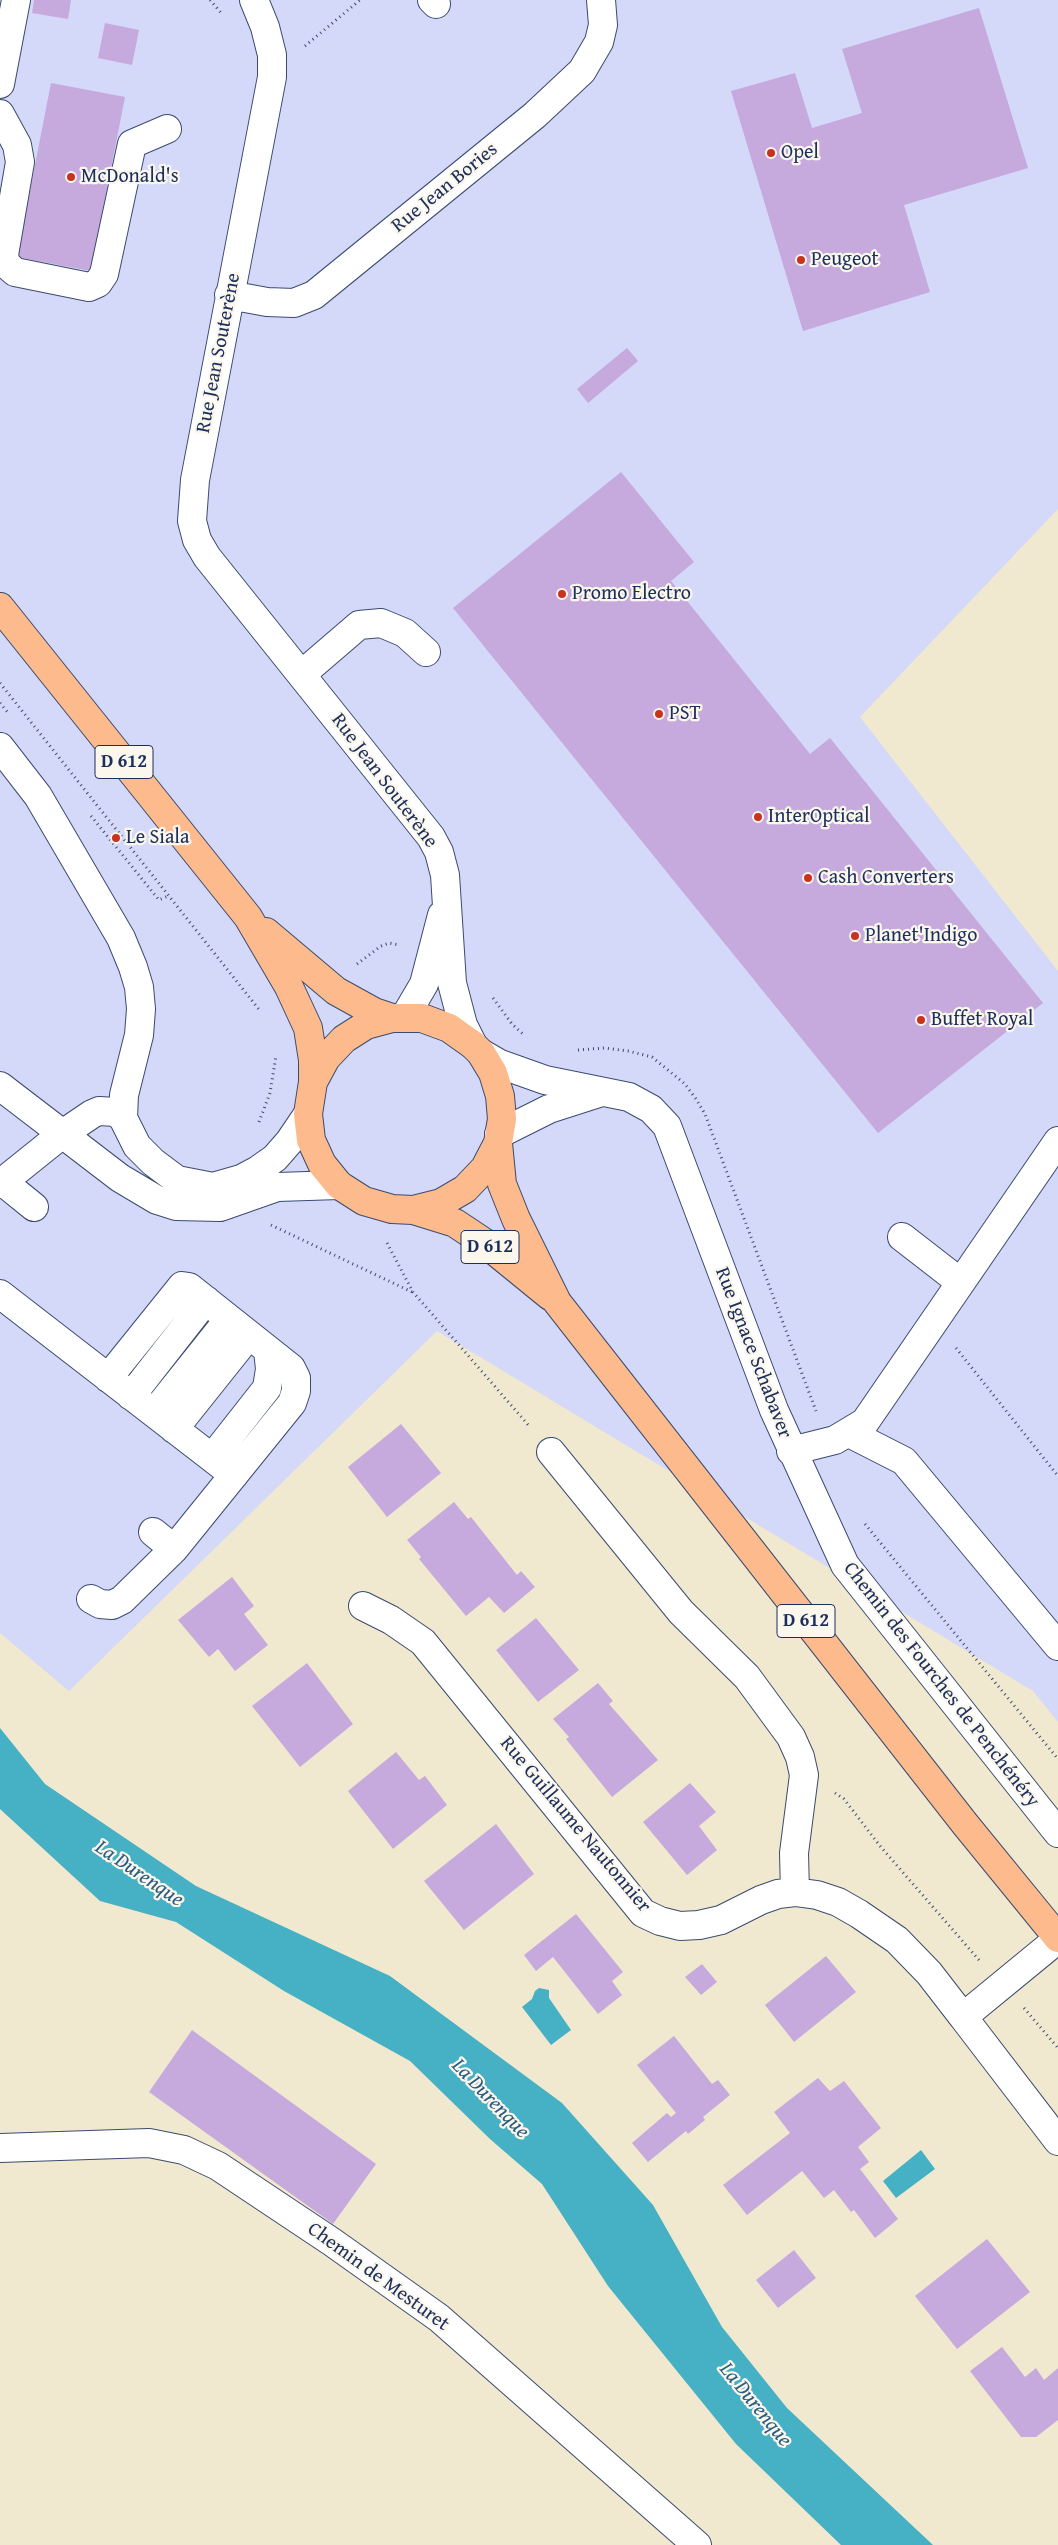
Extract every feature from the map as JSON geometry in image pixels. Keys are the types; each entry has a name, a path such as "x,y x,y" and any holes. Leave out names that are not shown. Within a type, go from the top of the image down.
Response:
{"main road":[{"name":"D 612","path":"0,607 248,916 289,987 308,1028 313,1060 313,1082"},
{"name":"D 612","path":"248,916 336,991 374,1012 398,1018"},
{"path":"398,1018 422,1018 449,1028 477,1049 494,1073 500,1096 502,1119 499,1138 485,1168 466,1189 441,1203 402,1210 364,1201 339,1185 322,1164 312,1140 308,1114 313,1082 326,1058 344,1039 366,1025 398,1018"},
{"name":"D 612","path":"499,1138 502,1184 516,1219 557,1302 965,1824 1058,1938"},
{"name":"D 612","path":"402,1210 455,1224 485,1243 557,1302"}],"street":[{"path":"0,84 16,0"},
{"name":"Rue Jean Souterène","path":"254,0 270,45 272,77 194,480 192,521 197,540 207,557 431,837 439,852 445,876 452,984 463,1025 477,1049"},
{"name":"Rue Jean Bories","path":"229,295 267,302 294,303 314,295 535,115 582,72 600,42 603,26 601,0"},
{"path":"0,114 16,145 20,162 4,255 6,264 15,272 89,287 98,282 104,274 132,144 167,129"},
{"path":"302,674 360,625 382,623 405,633 426,652"},
{"path":"0,747 38,796 112,920 133,967 139,987 141,1008 139,1035 124,1095 124,1122 112,1147 88,1154"},
{"name":"Rue Jean Souterène","path":"398,1018 424,984 447,897"},
{"name":"Rue Ignace Schabaver","path":"477,1049 500,1064 544,1080 628,1096 651,1109 667,1126 791,1451 835,1440 849,1433 892,1403 945,1318 960,1282 1019,1218 1058,1141"},
{"path":"0,1086 61,1134 140,1190 176,1206 220,1207 277,1188 339,1185"},
{"name":"Rue Ignace Schabaver","path":"499,1138 548,1109 603,1092"},
{"path":"34,1207 1,1183 61,1134 99,1111 116,1112 124,1122 137,1146 164,1171 178,1180 213,1187 241,1179 275,1158 289,1142 308,1114"},
{"path":"902,1237 960,1282"},
{"path":"91,1599 100,1604 112,1605 122,1600 174,1549 292,1403 296,1391 296,1378 291,1368 189,1287 182,1286 108,1378"},
{"path":"0,1294 234,1475"},
{"path":"131,1396 206,1300"},
{"path":"164,1421 249,1335"},
{"path":"212,1458 267,1388 270,1369 249,1335"},
{"path":"849,1433 904,1461 1058,1646"},
{"name":"Chemin des Fourches de Penchénéry","path":"791,1451 844,1565 1058,1833"},
{"path":"551,1452 681,1612 747,1677 791,1738 800,1758 804,1776 794,1853 795,1892"},
{"path":"153,1532 174,1549"},
{"name":"Rue Guillaume Nautonnier","path":"363,1606 392,1620 423,1642 643,1912 660,1921 680,1926 699,1925 722,1920 761,1900 795,1892 817,1895 838,1902 880,1927 913,1956 1058,2141"},
{"path":"963,2018 1058,1938"},
{"name":"Chemin de Mesturet","path":"0,2148 149,2143 184,2150 218,2166 332,2242 438,2318 697,2545"}],"path":[{"path":"303,47 360,0"},
{"path":"0,683 265,1017"},
{"path":"354,965 381,946 389,943 404,945"},
{"path":"256,1127 265,1109 276,1053"},
{"path":"402,1210 387,1245 413,1292 551,1452"},
{"path":"268,1224 413,1292"},
{"path":"945,1318 1058,1476"},
{"path":"861,1518 1058,1759"},
{"path":"804,1776 844,1799 880,1846 1058,2048"}],"shaded area":[{"path":"0,0 1058,0 1058,509 860,717 1058,971 1058,1722 1033,1691 437,1331 69,1691 0,1633"}],"water":[{"name":"La Durenque","path":"0,1728 45,1784 196,1886 390,1976 562,2103 653,2205 722,2327 787,2408 933,2545 841,2545 736,2444 608,2286 542,2184 490,2139 410,2061 284,1991 176,1922 100,1901 0,1809"},
{"path":"539,1988 549,1990 549,1998 571,2030 551,2045 522,2007 532,1999 535,1991"},
{"path":"921,2150 935,2169 896,2198 883,2181"}],"building":[{"path":"34,0 71,0 68,19 32,13"},
{"path":"979,8 1028,168 904,205 930,292 803,331 731,91 795,73 812,128 862,113 842,49"},
{"path":"105,23 139,30 132,65 98,58"},
{"name":"McDonald's","path":"51,83 125,97 91,271 17,257"},
{"path":"627,348 638,361 588,403 577,389"},
{"path":"621,472 694,562 671,581 810,754 830,738 1043,1003 878,1133 453,608"},
{"path":"401,1424 441,1473 387,1517 348,1467"},
{"path":"454,1502 468,1519 471,1517 517,1575 521,1571 535,1587 504,1613 489,1597 466,1616 419,1559 421,1557 407,1540"},
{"path":"232,1577 254,1606 244,1614 268,1645 235,1671 218,1649 209,1657 178,1620"},
{"path":"536,1618 579,1670 538,1702 496,1650"},
{"path":"307,1663 353,1724 300,1767 252,1706"},
{"path":"598,1683 613,1701 609,1704 658,1760 612,1797 566,1739 569,1737 553,1719"},
{"path":"396,1752 419,1780 425,1776 447,1805 393,1849 348,1791"},
{"path":"690,1783 716,1812 699,1826 717,1850 687,1875 643,1822"},
{"path":"496,1824 534,1874 464,1930 424,1881"},
{"path":"576,1914 623,1972 612,1981 622,1995 598,2014 553,1957 536,1971 524,1955"},
{"path":"826,1956 856,1992 794,2042 765,2005"},
{"path":"702,1964 717,1982 701,1995 685,1977"},
{"path":"192,2030 376,2164 333,2224 149,2092"},
{"path":"674,2036 712,2084 718,2080 730,2095 703,2117 705,2120 688,2134 686,2131 648,2162 632,2143 667,2113 671,2117 676,2113 637,2065"},
{"path":"818,2078 830,2091 844,2081 881,2128 858,2147 869,2162 860,2169 898,2219 875,2238 854,2210 851,2212 834,2190 824,2198 802,2171 747,2215 723,2185 790,2133 774,2112"},
{"path":"987,2239 1030,2292 957,2349 915,2296"},
{"path":"794,2250 816,2278 778,2308 756,2280"},
{"path":"1002,2347 1025,2377 1036,2368 1044,2380 1058,2368 1058,2420 1036,2437 1021,2437 970,2371"}],"place":[{"name":"Opel","path":"771,153"},
{"name":"McDonald's","path":"71,177"},
{"name":"Peugeot","path":"801,260"},
{"name":"Promo Electro","path":"562,594"},
{"name":"PST","path":"659,714"},
{"name":"InterOptical","path":"758,817"},
{"name":"Le Siala","path":"116,838"},
{"name":"Cash Converters","path":"808,878"},
{"name":"Planet'Indigo","path":"855,936"},
{"name":"Buffet Royal","path":"921,1020"}]}
